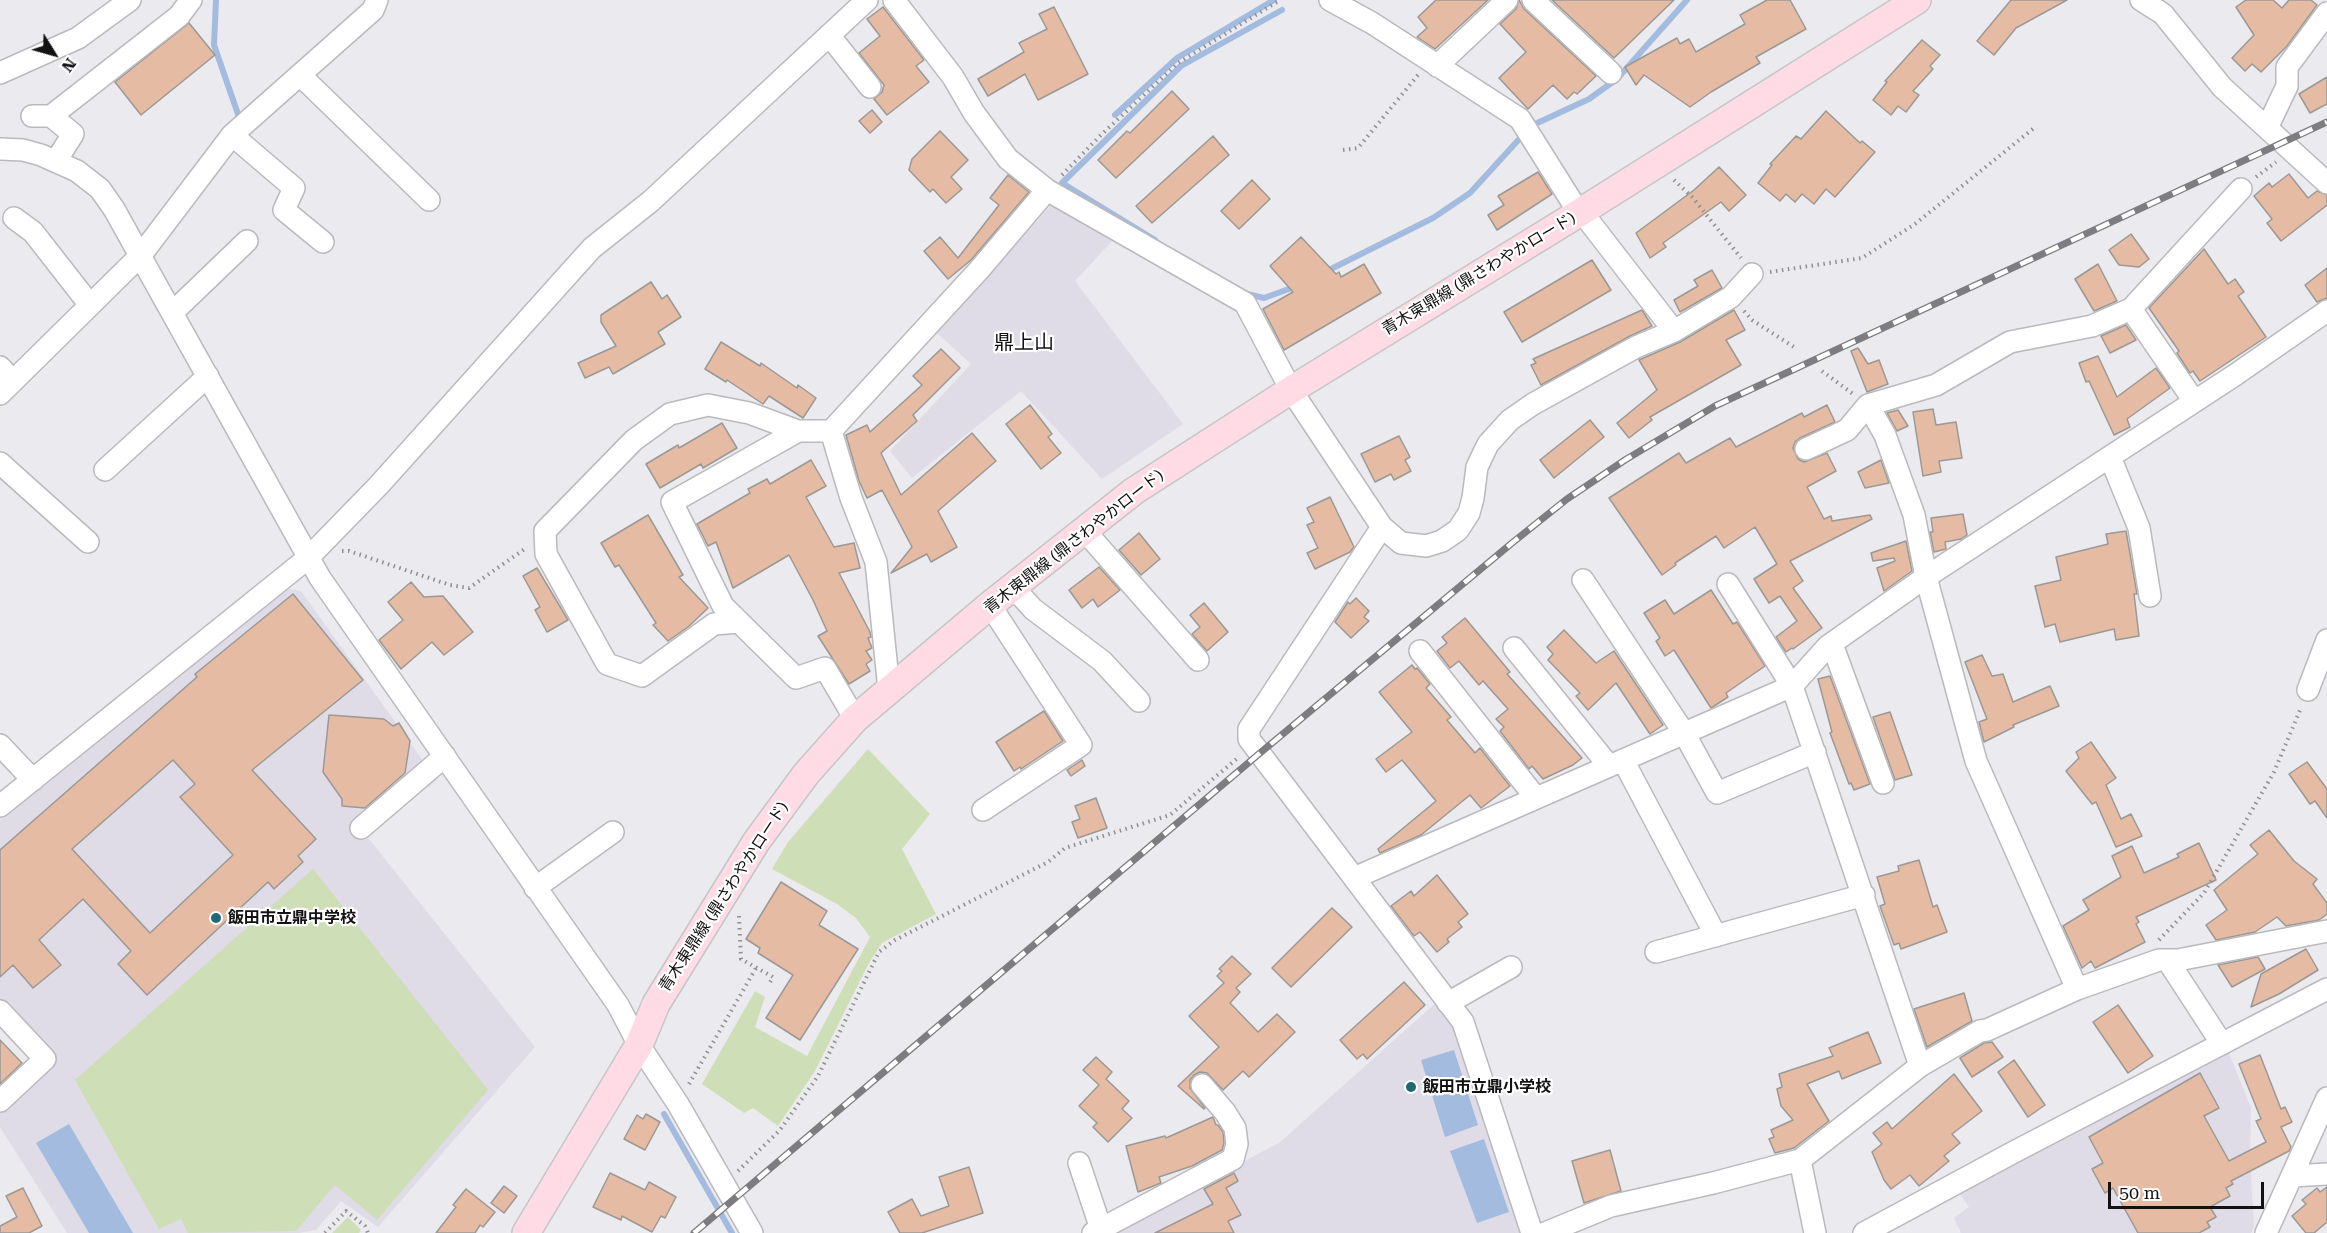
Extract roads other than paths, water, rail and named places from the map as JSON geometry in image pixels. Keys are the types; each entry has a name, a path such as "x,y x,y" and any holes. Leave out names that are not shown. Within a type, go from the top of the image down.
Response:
{"main road":[{"name":"青木東鼎線 (鼎さわやかロード)","path":"526,1233 639,1045 656,1004 756,843 806,774 855,719 990,605 1134,491 1291,390 1583,216 1659,161 1917,0"}],"street":[{"path":"0,73 78,38 130,0"},
{"path":"56,161 73,134 42,116 179,15 191,0"},
{"path":"4,380 90,305 141,255 232,135 373,10 377,0"},
{"path":"0,806 308,558 379,485 592,248 651,201 867,0"},
{"path":"894,0 952,77 974,113 1008,159 1047,190 1245,303 1291,390 1382,527 1401,543 1426,546 1442,541 1458,530 1469,513 1477,467 1488,444 1510,420 1570,383 1674,331 1731,297 1752,274"},
{"path":"1330,0 1372,23 1520,119 1583,216 1674,331"},
{"path":"1433,63 1507,0"},
{"path":"1533,0 1611,73"},
{"path":"2141,0 2163,14 2222,87 2327,183"},
{"path":"2267,128 2286,86 2287,67 2327,13"},
{"path":"829,35 870,87"},
{"path":"300,75 429,200"},
{"path":"232,135 294,188 284,210 323,242"},
{"path":"0,149 23,150 56,161 77,171 100,189 141,255 308,558 618,1005 639,1045 678,1104 752,1233"},
{"path":"1806,449 1847,430 1868,405 1936,385 2010,342 2092,326 2131,309 2241,189"},
{"path":"739,622 714,624 642,675 607,664 546,554 545,531 634,440 670,414 708,405 749,413 798,431 831,430 979,270 1047,190"},
{"path":"14,218 33,232 90,305"},
{"path":"172,313 247,241"},
{"path":"2131,309 2194,401"},
{"path":"1354,878 1792,686 1832,644 1926,577 2327,311"},
{"path":"105,470 208,376"},
{"path":"1868,405 1886,435 1914,515 1926,577 1976,762 2077,989"},
{"path":"831,430 851,498 876,562 889,690"},
{"path":"798,431 672,502 723,606 796,678 825,668 855,719"},
{"path":"2110,457 2139,528 2150,596"},
{"path":"0,463 88,542"},
{"path":"1382,527 1249,729 1249,739 1463,1022 1532,1233"},
{"path":"1084,530 1198,660"},
{"path":"1583,580 1684,733 1718,793 1815,752"},
{"path":"1728,584 1792,686 1920,1066"},
{"path":"1013,587 1033,609 1102,662 1139,701"},
{"path":"983,810 1081,745 990,605"},
{"path":"2308,690 2327,640"},
{"path":"1832,644 1883,783"},
{"path":"1514,648 1616,763 1716,936"},
{"path":"1419,651 1536,798"},
{"path":"0,745 33,780"},
{"path":"361,828 445,756"},
{"path":"535,888 613,832"},
{"path":"1656,952 1864,895"},
{"path":"1545,1233 1611,1206 1800,1160 1920,1066 1980,1031 1987,1030 2077,989 2164,960 2327,931"},
{"path":"2164,960 2222,1044"},
{"path":"1448,1003 1511,968"},
{"path":"1864,1233 2012,1152 2327,989"},
{"path":"0,1011 45,1059 0,1101"},
{"path":"1079,1163 1097,1231 1233,1159 1237,1144 1235,1128 1225,1112 1202,1085"},
{"path":"2265,1233 2327,1098"},
{"path":"1800,1160 1815,1233"},
{"path":"2292,1176 2327,1174"}],"water":[{"path":"1454,1050 1478,1125 1445,1137 1421,1060"},
{"path":"69,1124 133,1233 89,1233 36,1143"},
{"path":"1484,1139 1509,1212 1477,1223 1450,1151"}],"waterway":[{"path":"216,0 214,45 239,117"},
{"path":"1115,115 1177,58 1274,0"},
{"path":"1533,125 1589,99 1617,79 1687,0"},
{"path":"1155,240 1062,183 1181,66 1282,10"},
{"path":"1325,272 1433,218 1470,193 1522,136"},
{"path":"1243,293 1264,298 1297,286"},
{"path":"664,1114 732,1233"}],"railway":[{"path":"694,1233 1260,753 1567,499 1625,460 1715,406 2327,122"}],"place":[{"name":"飯田市立鼎中学校","path":"216,918"},
{"name":"飯田市立鼎小学校","path":"1411,1087"}],"district":[{"name":"鼎上山","path":"1024,343"}]}
